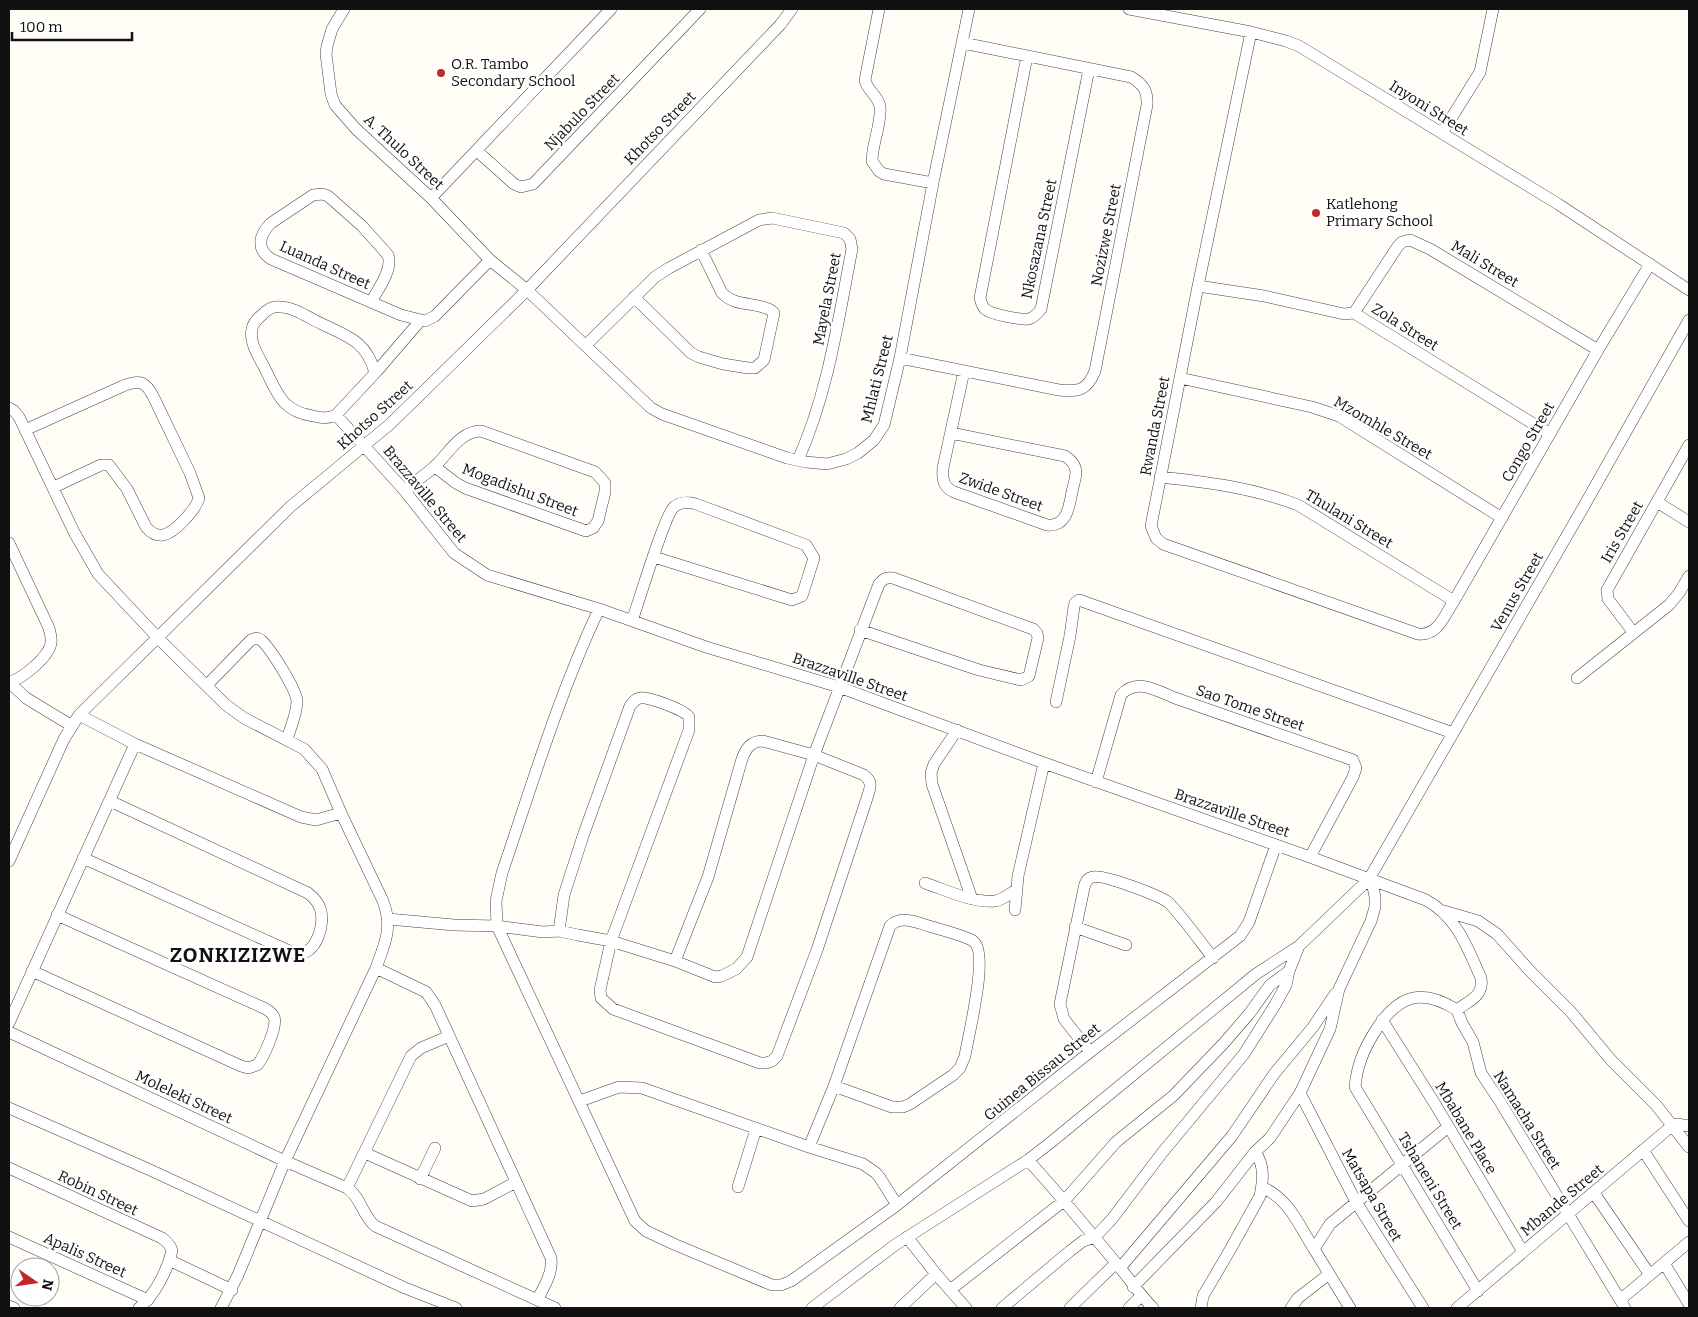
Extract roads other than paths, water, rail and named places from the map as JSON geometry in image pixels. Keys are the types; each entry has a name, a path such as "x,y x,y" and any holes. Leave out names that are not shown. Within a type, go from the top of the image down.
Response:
{"street":[{"name":"A. Thulo Street","path":"344,9 332,29 327,46 327,63 332,100 356,129 431,198 490,260 526,290"},
{"path":"431,198 611,9"},
{"name":"Njabulo Street","path":"477,151 514,184 521,187 533,184 700,9"},
{"name":"Khotso Street","path":"9,861 64,739 79,715 159,639 290,507 405,410 526,290 780,25 792,9"},
{"path":"879,9 864,80 880,106 872,161 879,171 884,174 933,183"},
{"name":"Mhlati Street","path":"526,290 586,345 644,404 652,408 671,417 798,460 827,464 846,459 858,453 874,440 885,422 900,358 933,183 969,9"},
{"name":"Inyoni Street","path":"1129,9 1169,12 1286,41 1311,52 1558,204 1689,290"},
{"path":"1442,133 1480,72 1494,9"},
{"name":"Rwanda Street","path":"1251,32 1198,286 1151,526 1156,538 1163,544 1418,634 1431,633"},
{"name":"Nozizwe Street","path":"900,358 1059,390 1075,391 1088,384 1097,362 1148,96 1140,82 1132,77 963,43"},
{"name":"Nkosazana Street","path":"1027,56 980,298 985,309 989,312 1027,319 1034,316 1041,309 1089,69"},
{"name":"Luanda Street","path":"371,302 388,268 388,255 362,226 328,196 322,194 313,195 266,228 260,242 265,255 271,259 371,302 420,321"},
{"name":"Mayela Street","path":"586,345 662,272 759,220 772,218 838,230 844,233 850,239 852,249 824,392 798,460"},
{"name":"Mali Street","path":"1354,313 1398,246 1402,242 1410,240 1430,248 1598,350"},
{"path":"634,298 695,355 723,364 755,368 766,355 774,313 766,308 736,302 726,297 722,293 701,250"},
{"path":"375,373 369,354 355,341 283,307 275,307 265,312 252,327 252,339 258,356 281,401 289,408 305,415 328,418 336,415 375,373 420,321 428,321 435,316 490,260"},
{"name":"Congo Street","path":"1431,633 1437,629 1454,601 1598,350 1650,264"},
{"name":"Zola Street","path":"1198,286 1264,296 1344,314 1354,313 1550,434"},
{"name":"Venus Street","path":"1299,946 1369,879 1689,320"},
{"name":"Zwide Street","path":"951,433 1066,456 1072,462 1076,473 1065,518 1058,524 1048,525 948,489 944,483 943,475 951,433 964,370"},
{"name":"Mzomhle Street","path":"1180,378 1312,407 1339,416 1502,518"},
{"path":"25,430 123,386 132,383 142,383 149,388 154,398 190,473 199,498 192,512 169,532 158,534 150,532 146,527 127,489 112,468 107,465 101,465 54,487"},
{"path":"9,408 17,413 74,532 95,569 159,639 237,713 304,749 322,769 383,901 388,920 386,941 376,968 285,1161 232,1290 221,1308"},
{"name":"Brazzaville Street","path":"336,415 404,490 454,553 487,575 599,609 706,647 839,687 1096,782 1426,900 1443,911"},
{"name":"Mogadishu Street","path":"404,490 435,466 460,440 475,431 481,431 595,472 604,483 606,492 598,521 591,530 586,531 465,488 435,466"},
{"name":"Iris Street","path":"1633,632 1608,599 1607,590 1689,445"},
{"name":"Thulani Street","path":"1160,477 1226,485 1283,499 1298,505 1454,601"},
{"path":"1657,502 1689,522"},
{"path":"632,621 654,557 671,511 677,505 696,504 806,546 814,558 802,596 792,600 654,557"},
{"path":"9,543 49,628 52,642 49,649 34,666 20,678 9,682 22,695 72,726"},
{"path":"1577,678 1660,612 1675,598 1689,576"},
{"path":"388,920 497,926 543,932 559,931 611,942 675,961 715,976 722,976 736,969 747,957 814,755 860,630 879,584 883,579 888,577 1033,629 1037,632 1038,638 1029,676 1021,680 979,670 860,630"},
{"path":"1056,702 1074,607 1075,603 1079,600 1453,733"},
{"path":"599,609 578,654 562,696 502,873 496,901 497,926 580,1101 619,1087 638,1087 756,1129 855,1161 870,1168 880,1178 897,1205"},
{"path":"207,685 252,640 257,638 261,640 288,678 295,694 296,709 287,740"},
{"name":"Sao Tome Street","path":"1096,782 1121,696 1126,690 1137,685 1153,688 1175,698 1353,760 1356,768 1353,777 1310,857"},
{"path":"559,931 564,895 626,717 633,702 643,698 684,711 688,714 690,721 686,736 611,942 600,990 601,998 613,1009 760,1063 766,1063 775,1058 817,950 871,787 870,781 864,775 814,755 763,741 757,741 748,746 742,759 708,877 675,961"},
{"path":"79,715 135,744 301,817 316,820 341,813"},
{"path":"957,730 934,764 931,773 932,784 972,899"},
{"path":"9,1023 135,744"},
{"path":"1015,910 1016,890 1034,800 1044,763"},
{"path":"83,858 296,954 303,954 309,951 319,933 322,920 320,909 314,898 308,893 110,801"},
{"name":"Guinea Bissau Street","path":"580,1101 640,1226 676,1245 768,1284 781,1285 791,1281 897,1205 1240,936 1245,930 1276,845"},
{"path":"1090,1052 1064,1019 1060,1011 1060,1004 1075,927 1086,882 1090,878 1101,877 1158,896 1168,902 1213,958"},
{"path":"1070,1308 1118,1265 1232,1136 1274,1074 1313,1027 1339,989 1371,921 1375,907 1374,892 1369,879"},
{"path":"924,882 972,899 995,901 1016,890"},
{"path":"1382,1020 1396,1005 1414,998 1440,1000 1457,1010 1480,993 1482,983 1462,936 1443,911"},
{"path":"1443,911 1478,922 1497,934 1530,971 1572,1012 1611,1060 1656,1104 1689,1147"},
{"path":"32,971 240,1066 248,1068 257,1065 263,1055 275,1023 274,1016 266,1009 57,915"},
{"path":"809,1147 834,1086 890,926 895,922 912,920 973,941 979,951 980,968 965,1056 960,1068 946,1080 903,1107 892,1107 834,1086"},
{"path":"1075,927 1126,945"},
{"path":"1002,1308 1070,1251 1084,1241 1094,1237 1112,1220 1162,1153 1244,1054 1276,1005 1286,985 1289,971 1299,946"},
{"path":"812,1308 907,1237 1028,1160 1256,974 1299,946"},
{"path":"376,968 426,992 435,1005 552,1262 550,1274 537,1300"},
{"path":"949,1308 953,1294 1064,1200 1116,1142 1180,1089 1224,1044 1270,985 1289,971"},
{"path":"1129,1308 1137,1291 1216,1202 1255,1152 1270,1138 1300,1093 1330,1028 1339,989"},
{"name":"Namacha Street","path":"1457,1010 1473,1042 1481,1073 1622,1304"},
{"name":"Tshaneni Street","path":"1382,1020 1362,1053 1358,1067 1356,1087 1478,1291"},
{"name":"Mbabane Place","path":"1382,1020 1435,1104 1523,1252"},
{"name":"Moleleki Street","path":"9,1032 347,1188 354,1192 370,1221 375,1226 555,1308"},
{"path":"347,1188 410,1056 421,1048 449,1036"},
{"name":"Matsapa Street","path":"1300,1093 1356,1202 1424,1308"},
{"path":"9,1108 260,1220 388,1280 456,1308"},
{"path":"1674,1126 1679,1124 1689,1126"},
{"name":"Mbande Street","path":"1457,1308 1674,1126"},
{"path":"1314,1248 1330,1224 1448,1127"},
{"path":"738,1187 756,1129"},
{"path":"420,1179 434,1148"},
{"path":"1644,1150 1689,1221"},
{"path":"1201,1308 1203,1296 1255,1206 1262,1187 1261,1162 1255,1152"},
{"path":"365,1153 472,1201 484,1199 516,1182"},
{"path":"1028,1160 1064,1200 1137,1291 1153,1308"},
{"name":"Robin Street","path":"9,1168 162,1238 170,1254 232,1290"},
{"path":"1262,1187 1277,1196 1288,1206 1350,1308"},
{"path":"1594,1193 1650,1275"},
{"name":"Apalis Street","path":"9,1237 148,1300"},
{"path":"907,1237 966,1308"},
{"path":"1622,1304 1650,1275 1689,1242"},
{"path":"139,1308 148,1300 157,1286 170,1254"},
{"path":"1664,1263 1689,1304"},
{"path":"900,1308 936,1274"},
{"path":"1291,1308 1298,1298 1330,1274"},
{"path":"9,1306 14,1308"}],"place":[{"name":"O.R. Tambo Secondary School","path":"441,73"},
{"name":"Katlehong Primary School","path":"1316,213"}],"district":[{"name":"ZONKIZIZWE","path":"238,955"}]}
